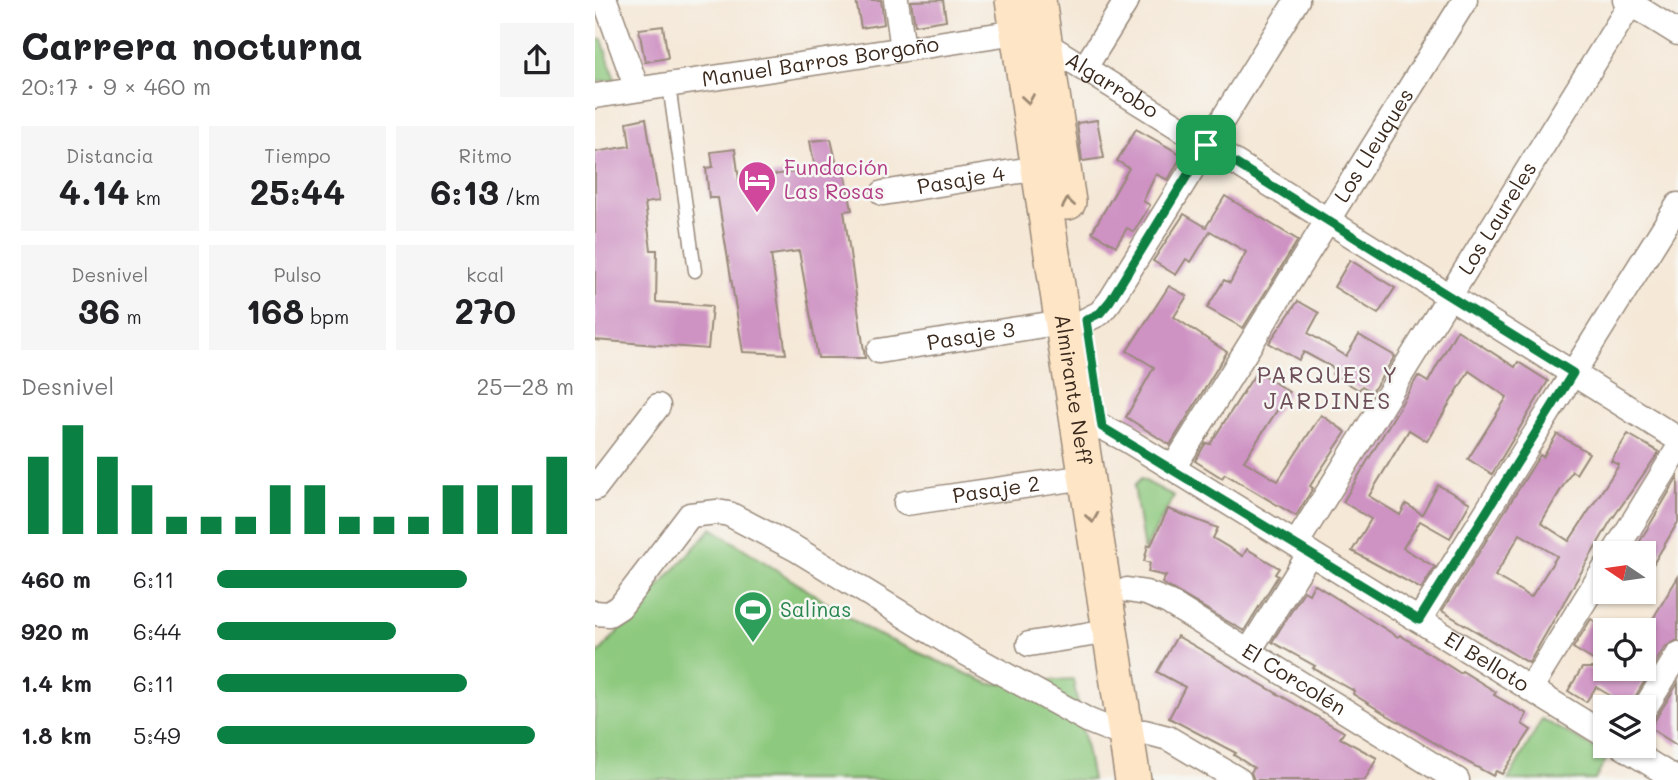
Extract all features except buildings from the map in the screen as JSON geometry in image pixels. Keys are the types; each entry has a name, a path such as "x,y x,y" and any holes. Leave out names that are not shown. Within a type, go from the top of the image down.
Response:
{"street":[{"path":"605,0 637,89"},
{"path":"896,0 903,49"},
{"name":"Almirante Neff","path":"1038,0 1025,25 1038,168 1074,321"},
{"path":"1084,69 1126,0"},
{"path":"1074,321 1100,313 1110,301 1297,0"},
{"name":"Los Lleuques","path":"1173,468 1465,0"},
{"path":"1630,1 1678,33"},
{"name":"Los Laureles","path":"1249,651 1303,549 1450,296 1630,1"},
{"name":"Manuel Barros Borgoño","path":"595,96 903,49 1025,25"},
{"name":"Almirante Neff","path":"1025,25 1090,428 1127,590 1135,732 1133,780"},
{"name":"Algarrobo","path":"1025,25 1084,69 1678,439"},
{"name":"Pasaje 4","path":"883,192 1038,168"},
{"path":"1419,620 1678,205"},
{"name":"Pasaje 3","path":"879,351 1074,321"},
{"path":"595,488 658,406"},
{"name":"Almirante Neff","path":"1090,428 1086,477 1110,631 1135,732 1153,780"},
{"name":"El Belloto","path":"1090,428 1173,468 1593,728"},
{"path":"1621,541 1678,449"},
{"name":"Pasaje 2","path":"906,503 1086,477"},
{"path":"595,613 608,614 621,607 690,514 729,514 796,549 1026,688 1103,728 1178,742 1239,780"},
{"path":"1530,689 1593,587"},
{"name":"El Corcolén","path":"1127,590 1168,601 1457,780"},
{"path":"1029,644 1110,631"},
{"path":"1653,695 1678,655"},
{"path":"1641,758 1677,780"}],"lane":[{"path":"669,85 695,271"}],"green space":[{"path":"602,39 615,80 595,82 595,40"},
{"path":"1141,479 1174,496 1144,551 1134,486"},
{"name":"Salinas","path":"712,528 872,632 990,684 1073,679 1092,780 595,780 595,657"},
{"path":"1542,719 1593,748 1593,758 1607,758 1595,780 1508,780"}],"place":[{"name":"Fundación Las Rosas","path":"757,214"},
{"name":"Salinas","path":"753,644"}],"district":[{"name":"PARQUES Y JARDINES","path":"1328,388"}],"route":[{"path":"1206,145 1573,373 1419,620 1102,427 1086,320 1100,313 1110,301 1206,145"}]}
